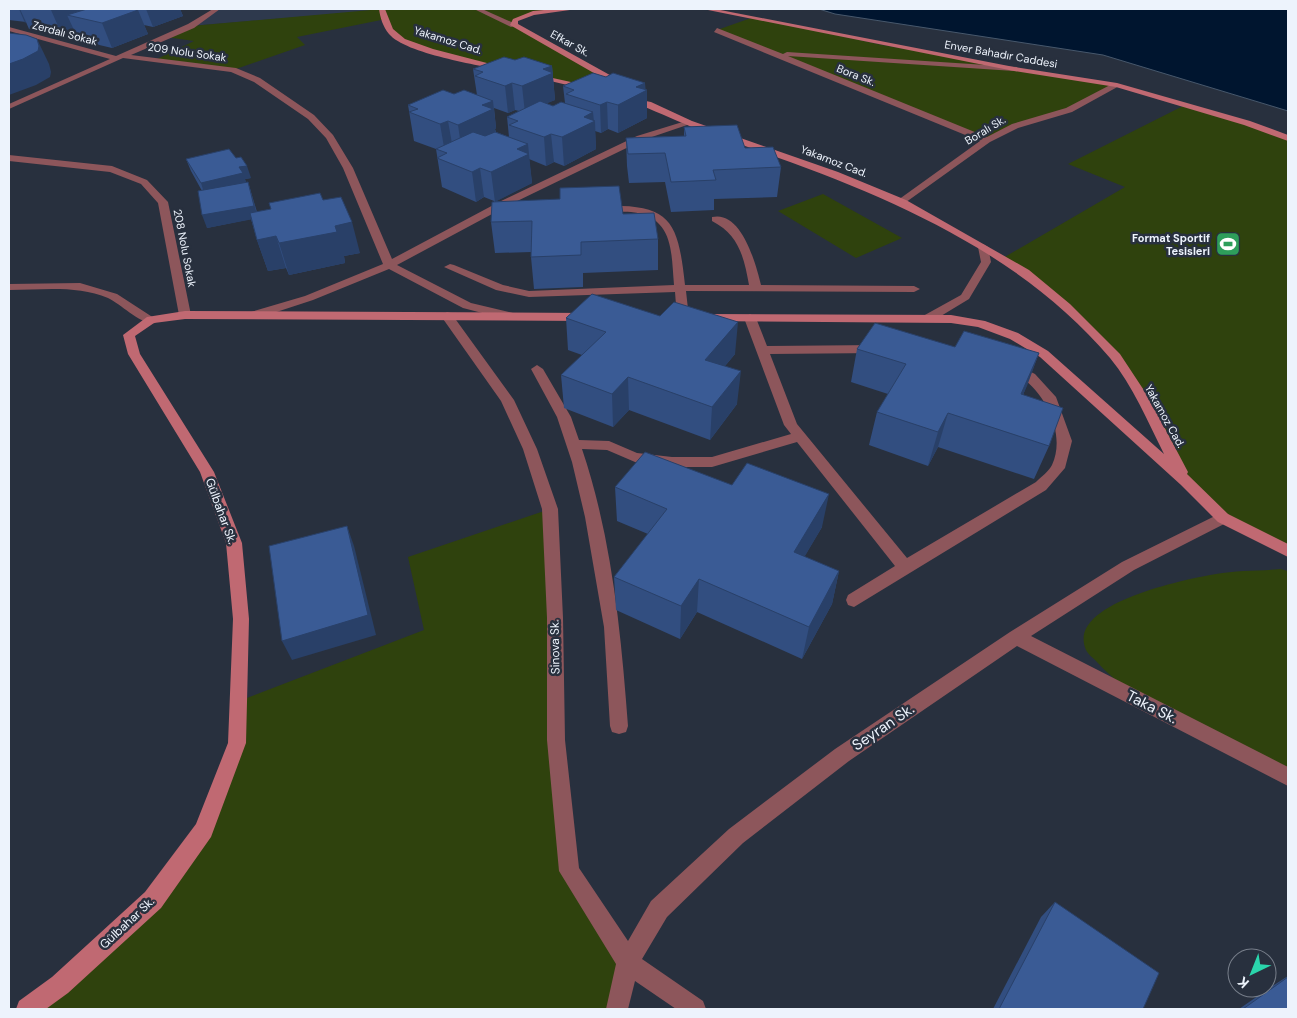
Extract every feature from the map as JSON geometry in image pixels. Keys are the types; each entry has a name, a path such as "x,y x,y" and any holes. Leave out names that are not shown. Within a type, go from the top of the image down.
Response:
{"street":[{"path":"9,107 185,29 217,9"},
{"name":"Yakamoz Cad.","path":"382,9 394,34 413,44 451,56 604,92"},
{"name":"Efkar Sk.","path":"477,9 514,25 621,85 648,104"},
{"path":"514,25 515,20 533,13 574,9"},
{"name":"Enver Bahadır Caddesi","path":"706,9 1014,69 1117,85 1248,123 1288,138"},
{"name":"Zerdalı Sokak","path":"9,29 119,57"},
{"name":"Bora Sk.","path":"716,30 987,140"},
{"path":"773,53 1014,69"},
{"name":"209 Nolu Sokak","path":"119,57 233,70 257,80 311,116 330,137 348,168 389,265"},
{"name":"Boralı Sk.","path":"902,202 987,140 1015,126 1069,110 1117,85"},
{"name":"Yakamoz Cad.","path":"622,97 648,104 689,123 792,157 902,202 1025,272 1066,306 1116,357 1142,398 1186,481"},
{"path":"255,315 309,298 389,265 504,204 640,138 689,123"},
{"name":"208 Nolu Sokak","path":"9,158 63,162 112,169 144,182 163,202 185,316"},
{"path":"596,209 625,208 641,210 661,220 672,234 680,288 678,318 950,319 981,324 1014,336 1044,354 1186,481 1223,518 1288,551"},
{"path":"716,219 729,225 738,233 748,256 756,289"},
{"path":"927,319 965,297 986,262 983,247"},
{"path":"389,265 467,306 509,316"},
{"path":"450,267 476,280 500,288 529,294 680,288 914,289"},
{"path":"9,287 80,286 113,296 151,320"},
{"name":"Gülbahar Sk.","path":"27,1009 60,985 153,900 204,830 237,743 241,619 234,543 206,472 134,354 129,335 151,320 185,316 596,317"},
{"name":"Sinova Sk.","path":"447,316 507,400 530,449 550,509 555,618 556,740 569,871 628,962"},
{"path":"750,318 791,425 905,567"},
{"path":"762,350 890,349"},
{"path":"854,600 905,567 1042,486 1058,468 1065,441 1051,400 1030,377 1005,363"},
{"path":"537,369 564,418 593,517 612,627 619,726"},
{"path":"573,445 601,445 634,457 672,462 712,462 800,436"},
{"name":"Seyran Sk.","path":"617,1009 628,962 659,909 736,836 842,755 1016,637 1128,566 1223,518"},
{"name":"Taka Sk.","path":"1016,637 1288,777"},
{"path":"628,962 695,1009"}],"shaded area":[{"path":"217,9 382,9 382,10 191,26"},
{"path":"819,9 1288,9 1288,111 1103,55 835,14"}],"green space":[{"path":"382,9 574,9 533,13 516,20 514,25 648,104 451,56 413,44 394,34 386,19 297,37 305,45 233,70 157,59 194,41 166,37 191,26"},
{"path":"754,17 882,45 1117,85 1069,110 1015,126 987,140 717,30"},
{"path":"1185,105 1288,138 1288,551 1223,518 1186,481 1116,357 1066,306 1003,258 1125,187 1068,164"},
{"path":"823,194 902,238 856,258 778,211"},
{"path":"550,509 569,871 628,962 617,1009 27,1009 60,985 204,831 237,743 239,701 424,630 408,557"},
{"path":"1280,569 1288,571 1287,776 1161,712 1115,679 1086,650 1084,633 1093,619 1110,607 1132,596 1180,581 1216,574"}],"building":[{"path":"87,9 138,10 102,23 67,15"},
{"path":"9,33 26,35 37,39 38,51 9,64"},
{"path":"504,57 515,60 524,57 552,66 543,69 553,73 522,86 512,83 505,86 475,76 483,72 473,69"},
{"path":"593,73 606,77 613,73 645,83 636,87 647,90 618,105 607,102 600,105 566,94 574,90 563,86"},
{"path":"443,90 454,94 464,90 493,101 482,105 493,109 458,125 448,121 440,124 409,112 418,109 408,105"},
{"path":"540,101 553,106 561,102 593,112 584,117 595,121 562,137 551,134 544,137 509,125 518,121 507,117"},
{"path":"737,125 745,148 773,147 781,167 713,170 716,180 671,182 665,153 628,154 626,138 686,136 684,127"},
{"path":"473,132 485,136 495,132 528,144 517,149 529,154 491,172 480,168 472,172 437,158 447,153 436,149"},
{"path":"229,149 236,158 241,157 247,166 239,167 243,173 201,183 186,159"},
{"path":"248,182 254,206 202,215 198,191"},
{"path":"619,186 623,214 654,213 658,239 581,242 581,255 531,257 532,221 491,222 492,202 560,199 560,188"},
{"path":"320,193 323,200 341,197 352,222 335,226 337,232 279,243 276,236 257,240 250,213 271,209 269,203"},
{"path":"592,294 660,316 674,302 738,322 705,360 741,371 712,407 628,377 612,394 561,375 606,332 566,318"},
{"path":"875,323 955,347 964,331 1039,353 1021,394 1063,408 1049,446 948,413 938,432 877,412 906,364 857,349"},
{"path":"645,452 732,485 747,463 829,494 794,552 839,571 809,627 699,579 681,606 614,577 667,509 615,487"},
{"path":"347,526 368,615 282,641 269,546"},
{"path":"1055,902 1159,973 1143,1009 999,1009"},
{"path":"1288,977 1288,1009 1243,1009 1258,998 1277,998 1277,985"}],"place":[{"name":"Format Sportif Tesisleri","path":"1228,244"}]}
